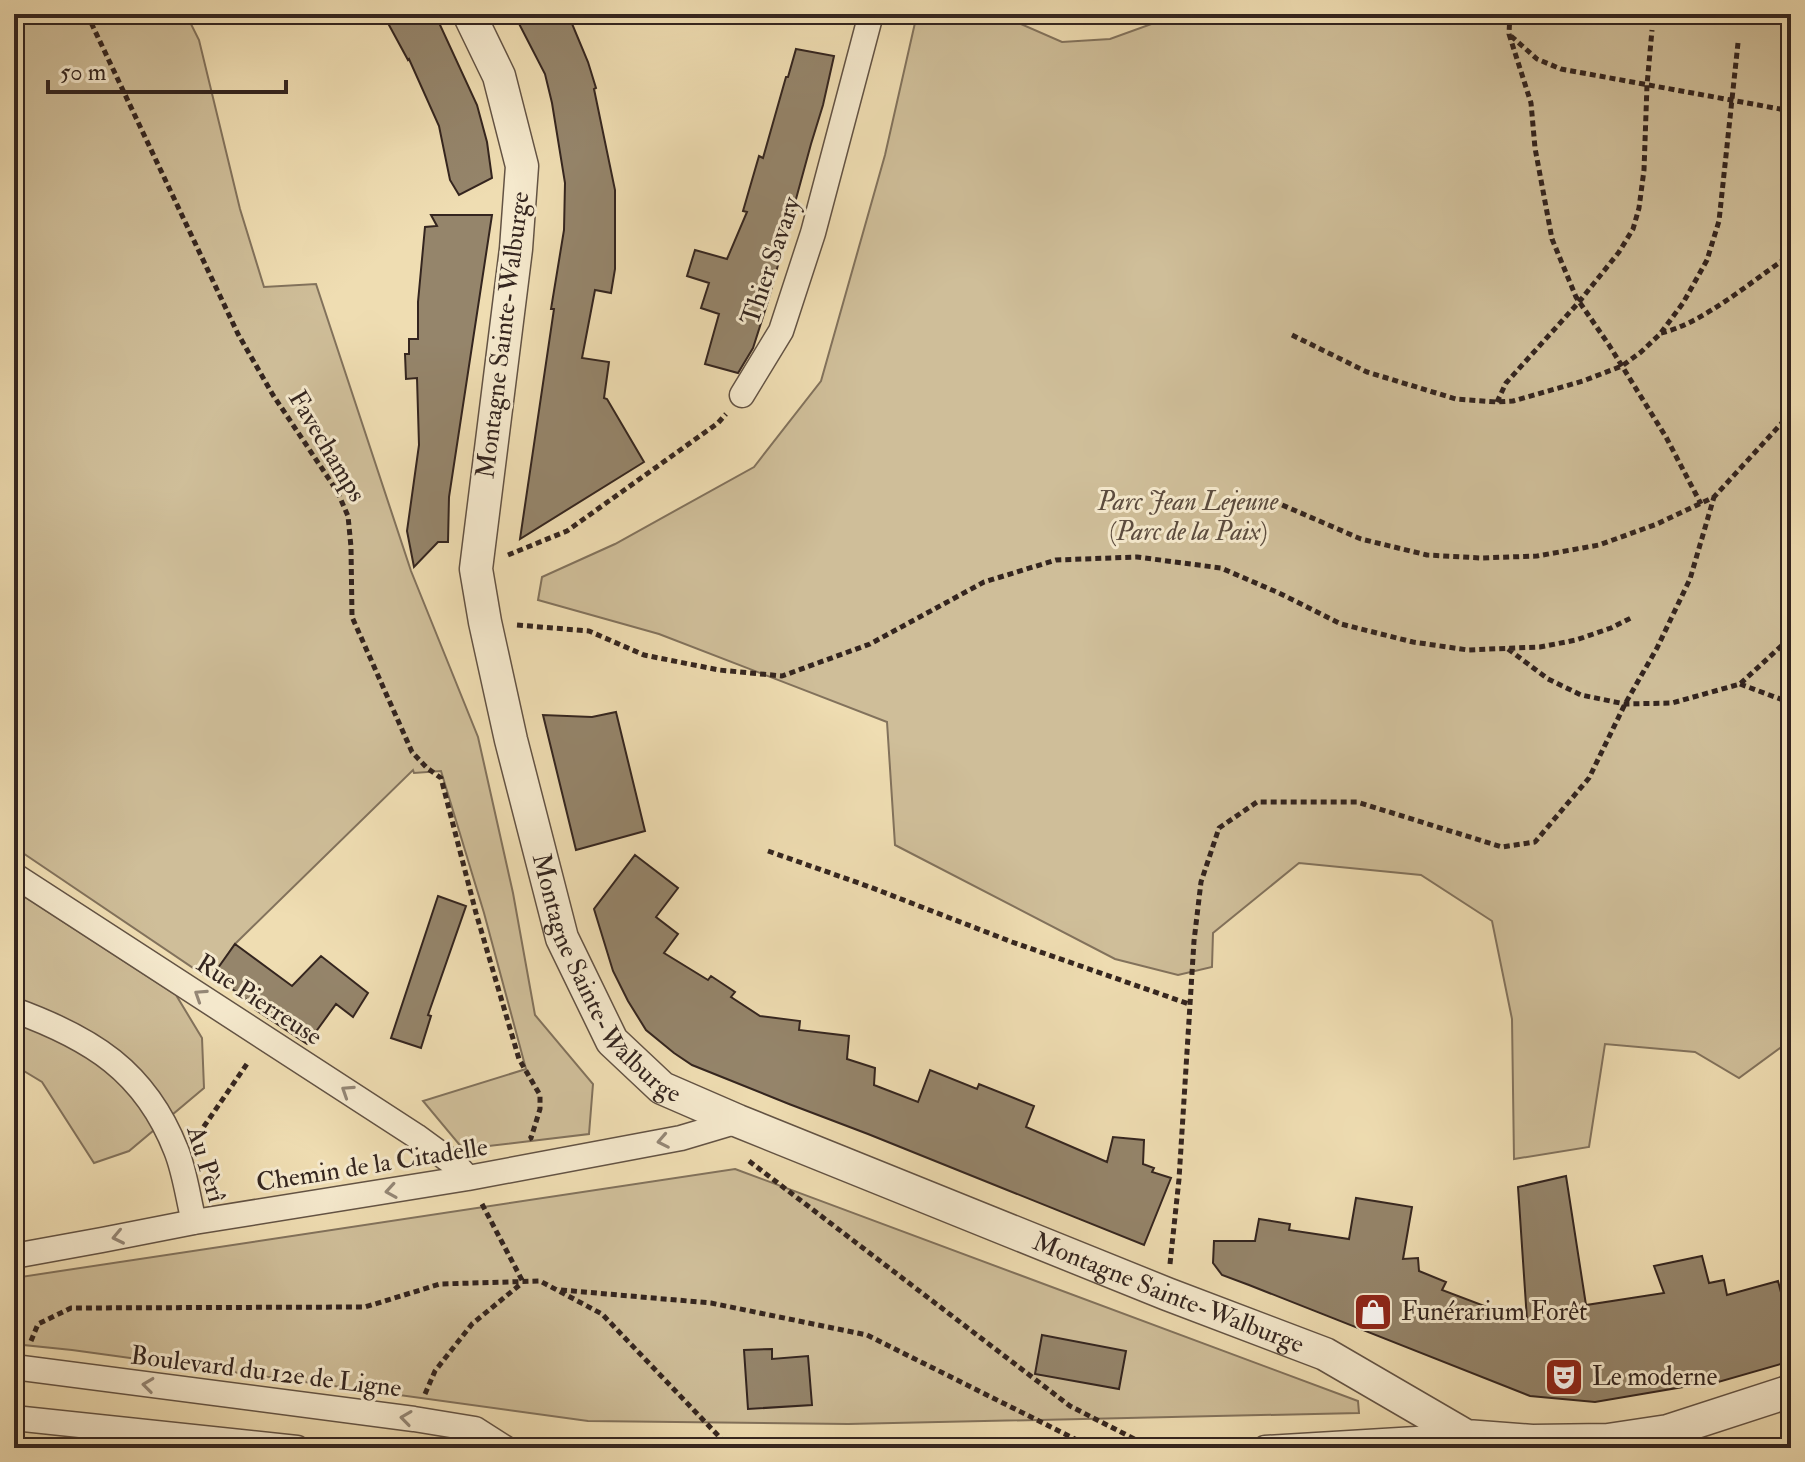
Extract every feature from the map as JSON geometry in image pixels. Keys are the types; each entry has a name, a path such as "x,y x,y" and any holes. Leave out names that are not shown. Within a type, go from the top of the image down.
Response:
{"street":[{"name":"Montagne Sainte-Walburge","path":"469,14 499,76 522,166 516,249 476,569 511,740 562,938 612,1041 662,1088 1167,1294 1325,1354 1466,1436"},
{"name":"Thier Savary","path":"742,395 781,331 813,233 871,14"},
{"name":"Rue Pierreuse","path":"14,875 416,1136 457,1166 468,1178"},
{"name":"Au Pèrî","path":"14,1010 92,1045 129,1075 155,1108 177,1153 194,1222"},
{"name":"Chemin de la Citadelle","path":"14,1256 194,1222 468,1178 681,1138 738,1121"},
{"name":"Boulevard du 12e de Ligne","path":"16,1368 414,1419 475,1429 505,1448"},
{"path":"1265,1448 1466,1436 1532,1441 1608,1440 1668,1431 1791,1391"},
{"path":"14,1418 297,1448"}],"lane":[{"path":"14,1399 16,1368"}],"path":[{"name":"Favechamps","path":"87,14 238,334 273,395 337,491 348,516 352,617 412,752 441,778 519,1059 540,1095 540,1109 531,1138"},
{"path":"1510,14 1509,34 1531,103 1535,148 1552,239 1579,302 1666,437 1701,504"},
{"path":"1497,402 1506,383 1579,302 1619,252 1633,229 1644,170 1652,30"},
{"path":"1509,34 1537,59 1561,69 1791,111"},
{"path":"1292,335 1367,372 1456,399 1513,401 1622,366 1660,334 1683,303 1707,260 1719,221 1738,43"},
{"path":"1660,334 1706,313 1782,261 1791,251"},
{"path":"476,569 567,531 718,423 742,395"},
{"path":"1273,501 1361,539 1427,555 1481,558 1537,556 1599,545 1657,524 1714,497 1791,413"},
{"path":"1167,1294 1179,1179 1189,1004 1201,882 1219,828 1257,802 1357,802 1502,847 1535,842 1589,778 1657,648 1690,579 1714,497"},
{"path":"485,622 589,631 644,655 719,670 782,676 870,644 984,582 1056,560 1137,557 1221,568 1341,624 1413,642 1468,650 1540,647 1576,640 1631,618"},
{"path":"1508,649 1548,679 1581,695 1625,704 1672,703 1740,684 1791,637"},
{"path":"1740,684 1791,703"},
{"path":"768,851 1189,1004"},
{"path":"177,1153 190,1146 265,1037"},
{"path":"748,1161 1070,1406 1152,1448"},
{"path":"468,1178 523,1282"},
{"path":"16,1368 38,1324 71,1308 365,1307 440,1284 540,1281 602,1314 730,1448"},
{"path":"414,1419 435,1371 472,1324 523,1282"},
{"path":"557,1290 711,1303 867,1335 1093,1448"}],"green space":[{"path":"14,14 186,14 199,40 240,209 264,287 316,284 411,571 478,737 513,893 535,1015 593,1084 589,1134 463,1149 423,1101 526,1069 484,913 441,771 414,773 413,770 235,944 211,980 14,847"},
{"name":"Parc Jean Lejeune (Parc de la Paix)","path":"917,14 998,14 1062,42 1110,39 1179,14 1791,14 1791,1040 1739,1078 1695,1052 1605,1044 1589,1147 1514,1159 1512,1019 1492,921 1421,875 1299,863 1213,933 1212,967 1178,975 1115,959 895,845 887,722 659,634 538,600 542,577 615,544 754,467 821,381 885,155"},
{"path":"14,890 176,995 202,1038 204,1088 129,1151 94,1163 42,1082 14,1065"},
{"path":"735,1169 1358,1401 1359,1413 848,1424 588,1421 14,1344 14,1278"}],"building":[{"path":"383,14 435,14 477,105 492,178 459,195 450,180 439,126 409,59"},
{"path":"514,14 568,14 596,88 615,190 615,269 611,293 595,290 582,358 609,362 604,398 644,462 520,539 564,230 565,183 545,74"},
{"path":"796,49 834,56 769,298 753,348 738,373 705,364 719,314 701,308 709,283 687,276 695,250 727,259 747,212 743,211 759,156 763,158"},
{"path":"431,215 492,215 449,497 448,542 438,542 414,567 407,531 419,445 417,378 406,379 405,354 409,354 409,339 418,339 425,227 437,226"},
{"path":"616,712 645,831 576,850 543,715 592,717"},
{"path":"635,855 678,888 656,917 678,934 664,953 708,980 711,976 735,992 731,997 760,1016 800,1021 799,1030 849,1036 847,1059 875,1068 874,1085 918,1102 930,1070 977,1089 979,1084 1034,1106 1026,1127 1107,1162 1113,1137 1144,1140 1143,1164 1154,1168 1152,1172 1171,1178 1144,1245 692,1065 674,1053 646,1030 628,1001 613,971 594,909"},
{"path":"438,896 466,906 428,1015 431,1016 421,1048 391,1038"},
{"path":"235,944 292,986 321,956 368,993 353,1017 336,1004 307,1044 256,1010 258,1008 213,975"},
{"path":"1566,1176 1586,1305 1664,1293 1654,1266 1702,1256 1709,1283 1724,1280 1727,1295 1778,1281 1783,1300 1791,1298 1791,1361 1701,1387 1701,1384 1595,1402 1530,1396 1222,1275 1213,1263 1214,1241 1255,1241 1259,1219 1290,1224 1289,1230 1349,1239 1356,1198 1412,1207 1403,1259 1418,1258 1419,1271 1446,1282 1442,1290 1527,1320 1518,1187"},
{"path":"1042,1335 1126,1351 1119,1389 1035,1374"},
{"path":"772,1349 772,1359 808,1356 812,1405 748,1409 744,1350"}],"place":[{"name":"Funérarium Forêt","path":"1373,1312"},
{"name":"Le moderne","path":"1564,1377"}]}
